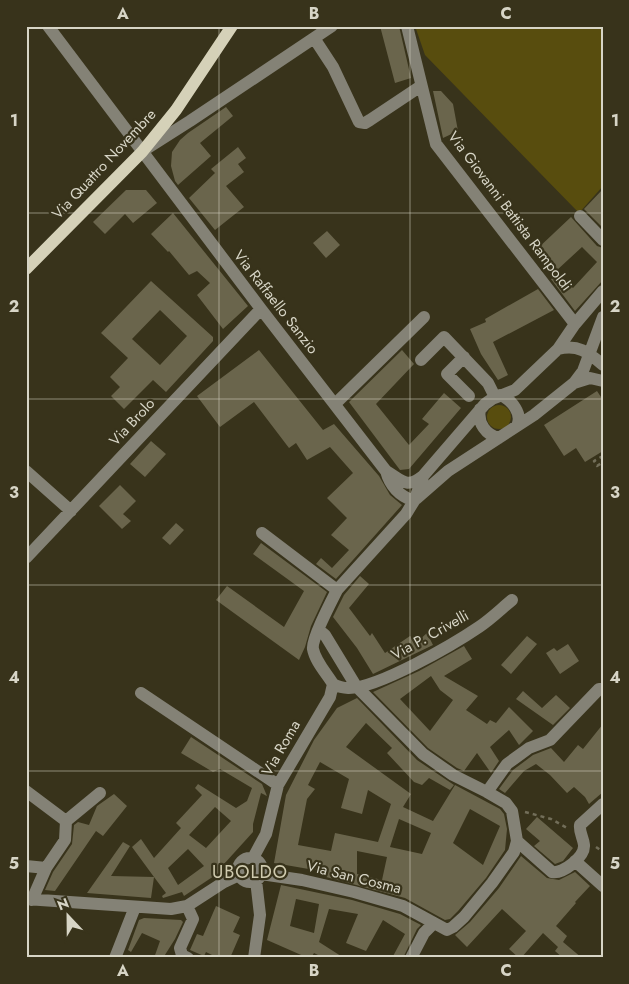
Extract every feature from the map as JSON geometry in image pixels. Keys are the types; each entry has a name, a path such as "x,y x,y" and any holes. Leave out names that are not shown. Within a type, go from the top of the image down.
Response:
{"main road":[{"name":"Via Quattro Novembre","path":"26,269 142,152 176,110 232,26"}],"street":[{"name":"Via Raffaello Sanzio","path":"48,26 260,309 386,471"},
{"path":"142,152 332,26"},
{"name":"Via Giovanni Battista Rampoldi","path":"407,26 439,150 576,324"},
{"path":"314,38 333,67 359,122 370,120 421,86"},
{"path":"176,110 190,121"},
{"path":"580,216 603,240"},
{"path":"386,471 410,484 423,476 485,404 498,396 515,390 558,350 603,290"},
{"name":"Via Brolo","path":"26,558 260,309"},
{"path":"334,404 424,317"},
{"path":"356,686 348,688 333,684 313,651 312,646 337,590 400,520 414,501 448,471 534,416 574,384 583,371 603,317"},
{"path":"422,360 444,338 464,357 498,396 508,400 517,411 520,420 517,426"},
{"path":"558,350 569,347 589,353 603,365"},
{"path":"464,357 447,374 469,396"},
{"path":"574,384 590,378 603,381"},
{"path":"480,410 480,422 483,428 499,438"},
{"path":"26,471 71,511"},
{"path":"386,471 398,493 414,501"},
{"path":"414,501 423,476"},
{"path":"262,533 337,590"},
{"name":"Via P. Crivelli","path":"356,686 374,682 423,660 480,626 512,600"},
{"path":"319,630 326,634 356,686 423,754 453,775 506,802 514,819 517,841 552,872 558,873 575,861 584,847 580,825 603,804"},
{"name":"Via Roma","path":"253,858 266,834 278,784 330,696 333,684"},
{"path":"488,792 507,764 529,748 550,740 599,689 603,689"},
{"path":"141,693 278,784"},
{"path":"26,791 66,821"},
{"path":"100,793 66,821 65,840 46,868 29,900 171,910 187,906 224,882 239,875"},
{"name":"Via San Cosma","path":"258,877 302,880 354,892 403,906 446,930 453,927 464,917 514,852 517,841"},
{"path":"254,958 260,915 258,877 262,870 259,863 253,858 242,861 238,868 239,875 245,880 258,877"},
{"path":"575,861 603,886"},
{"path":"26,866 46,868"},
{"path":"187,906 194,918 180,948 182,955 188,958"},
{"path":"115,958 135,907"},
{"path":"410,958 424,933 434,922"}],"path":[{"path":"603,456 594,461 597,466 603,462"},
{"path":"510,807 551,819 581,834"}],"shaded area":[{"path":"415,26 603,26 603,186 579,213 425,55"},
{"path":"499,405 508,408 511,417 508,426 499,429 490,426 487,417 490,408"}],"building":[{"path":"380,26 399,26 411,78 395,83"},
{"path":"433,91 441,91 453,104 458,131 443,138"},
{"path":"226,107 233,116 200,143 211,156 178,185 171,166 172,152 180,140 188,133"},
{"path":"238,147 246,158 238,164 244,172 226,186 244,207 215,230 189,198 215,173 211,169"},
{"path":"603,189 603,228 584,209"},
{"path":"126,190 146,190 157,203 133,223 125,214 105,234 93,222"},
{"path":"173,213 248,306 223,329 197,295 210,283 197,271 189,275 169,251 151,234"},
{"path":"571,217 597,246 603,248 603,280 575,311 551,279 560,274 573,288 597,262 582,247 556,271 536,250"},
{"path":"327,231 340,245 326,258 313,243"},
{"path":"151,281 213,337 213,341 166,392 153,380 124,409 111,396 120,387 110,377 128,358 101,333","holes":["160,310 187,336 160,365 132,339"]},
{"path":"538,289 554,310 493,342 508,375 498,380 481,354 470,329 486,322 485,319"},
{"path":"259,350 323,430 334,424 379,476 390,495 402,505 336,579 316,564 321,558 332,568 349,550 331,535 347,518 327,498 353,473 330,447 307,460 296,443 289,448 254,402 220,427 197,396"},
{"path":"402,350 414,364 376,404 409,445 429,424 422,419 444,393 461,408 409,469 400,470 349,402"},
{"path":"597,391 603,400 603,451 585,462 576,448 564,456 544,425"},
{"path":"151,441 166,454 145,477 130,464"},
{"path":"120,485 136,501 123,514 131,521 122,529 99,506"},
{"path":"176,523 184,530 170,545 162,538"},
{"path":"261,543 327,592 311,626 299,660 216,600 227,586 284,627 304,591 253,554"},
{"path":"360,576 369,584 349,608 370,636 372,633 385,653 410,636 417,642 427,633 433,645 373,674 357,648 333,617 344,595"},
{"path":"527,636 537,644 511,674 501,665"},
{"path":"568,644 579,661 560,674 546,653 554,648 557,651"},
{"path":"464,646 472,659 444,676 478,696 466,710 487,724 490,720 496,723 509,707 533,731 519,745 509,730 490,747 499,761 491,773 477,753 464,771 457,768 428,748 373,692 419,671","holes":["431,676 440,690 453,700 430,731 400,699"]},
{"path":"523,691 542,708 556,695 570,708 553,725 516,699"},
{"path":"357,698 417,760 454,785 450,790 429,778 422,785 414,782 387,753 392,748 366,723 346,747 411,794 403,807 433,821 455,785 500,809 504,814 507,829 505,850 486,878 450,919 445,920 405,898 326,877 326,872 274,863 286,795 314,740 337,708","holes":["320,762 349,779 341,808 362,814 368,790 391,804 378,842 335,833 331,851 298,845 307,799 315,789 308,785","470,809 500,826 483,865 453,843","399,819 431,833 422,854 390,847","357,851 387,857 382,880 357,874"]},
{"path":"603,724 603,792 589,804 585,797 574,787 567,793 550,775 536,764 524,771 505,793 499,789 513,770 533,755 551,748 564,762 578,745 583,749"},
{"path":"191,737 262,784 267,796 261,793 253,824 253,832 224,864 226,868 184,896 182,892 163,898 162,896 166,893 132,847 141,839 154,858 181,828 176,823 202,795 195,788 198,784 236,808 247,801 252,788 220,769 213,772 181,753","holes":["215,807 231,821 206,848 189,835","188,849 204,866 178,885 168,868"]},
{"path":"114,794 127,806 103,836 96,831 55,891 45,890 53,872 72,844 74,825 78,822 89,825 97,806"},
{"path":"537,817 573,848 563,861 555,864 534,846 540,841 526,829"},
{"path":"123,842 130,846 111,876 154,877 151,898 87,893"},
{"path":"521,856 547,878 559,880 575,872 590,886 556,926 567,936 563,942 582,958 563,958 555,951 558,947 543,933 519,958 509,949 526,931 502,909 467,947 455,935 470,922 499,888"},
{"path":"281,885 352,900 400,914 421,925 417,929 403,958 392,958 405,934 383,920 366,951 346,943 358,914 329,909 319,942 344,958 324,958 314,953 311,958 308,958 267,940","holes":["296,899 319,904 314,933 290,926"]},
{"path":"216,906 240,917 233,932 240,935 230,958 218,958 206,952 204,956 190,950 197,934 203,936"},
{"path":"144,918 181,920 183,922 163,958 154,958 160,941 142,933 131,952 128,950 139,920"}],"district":[{"name":"UBOLDO","path":"250,872"}]}
